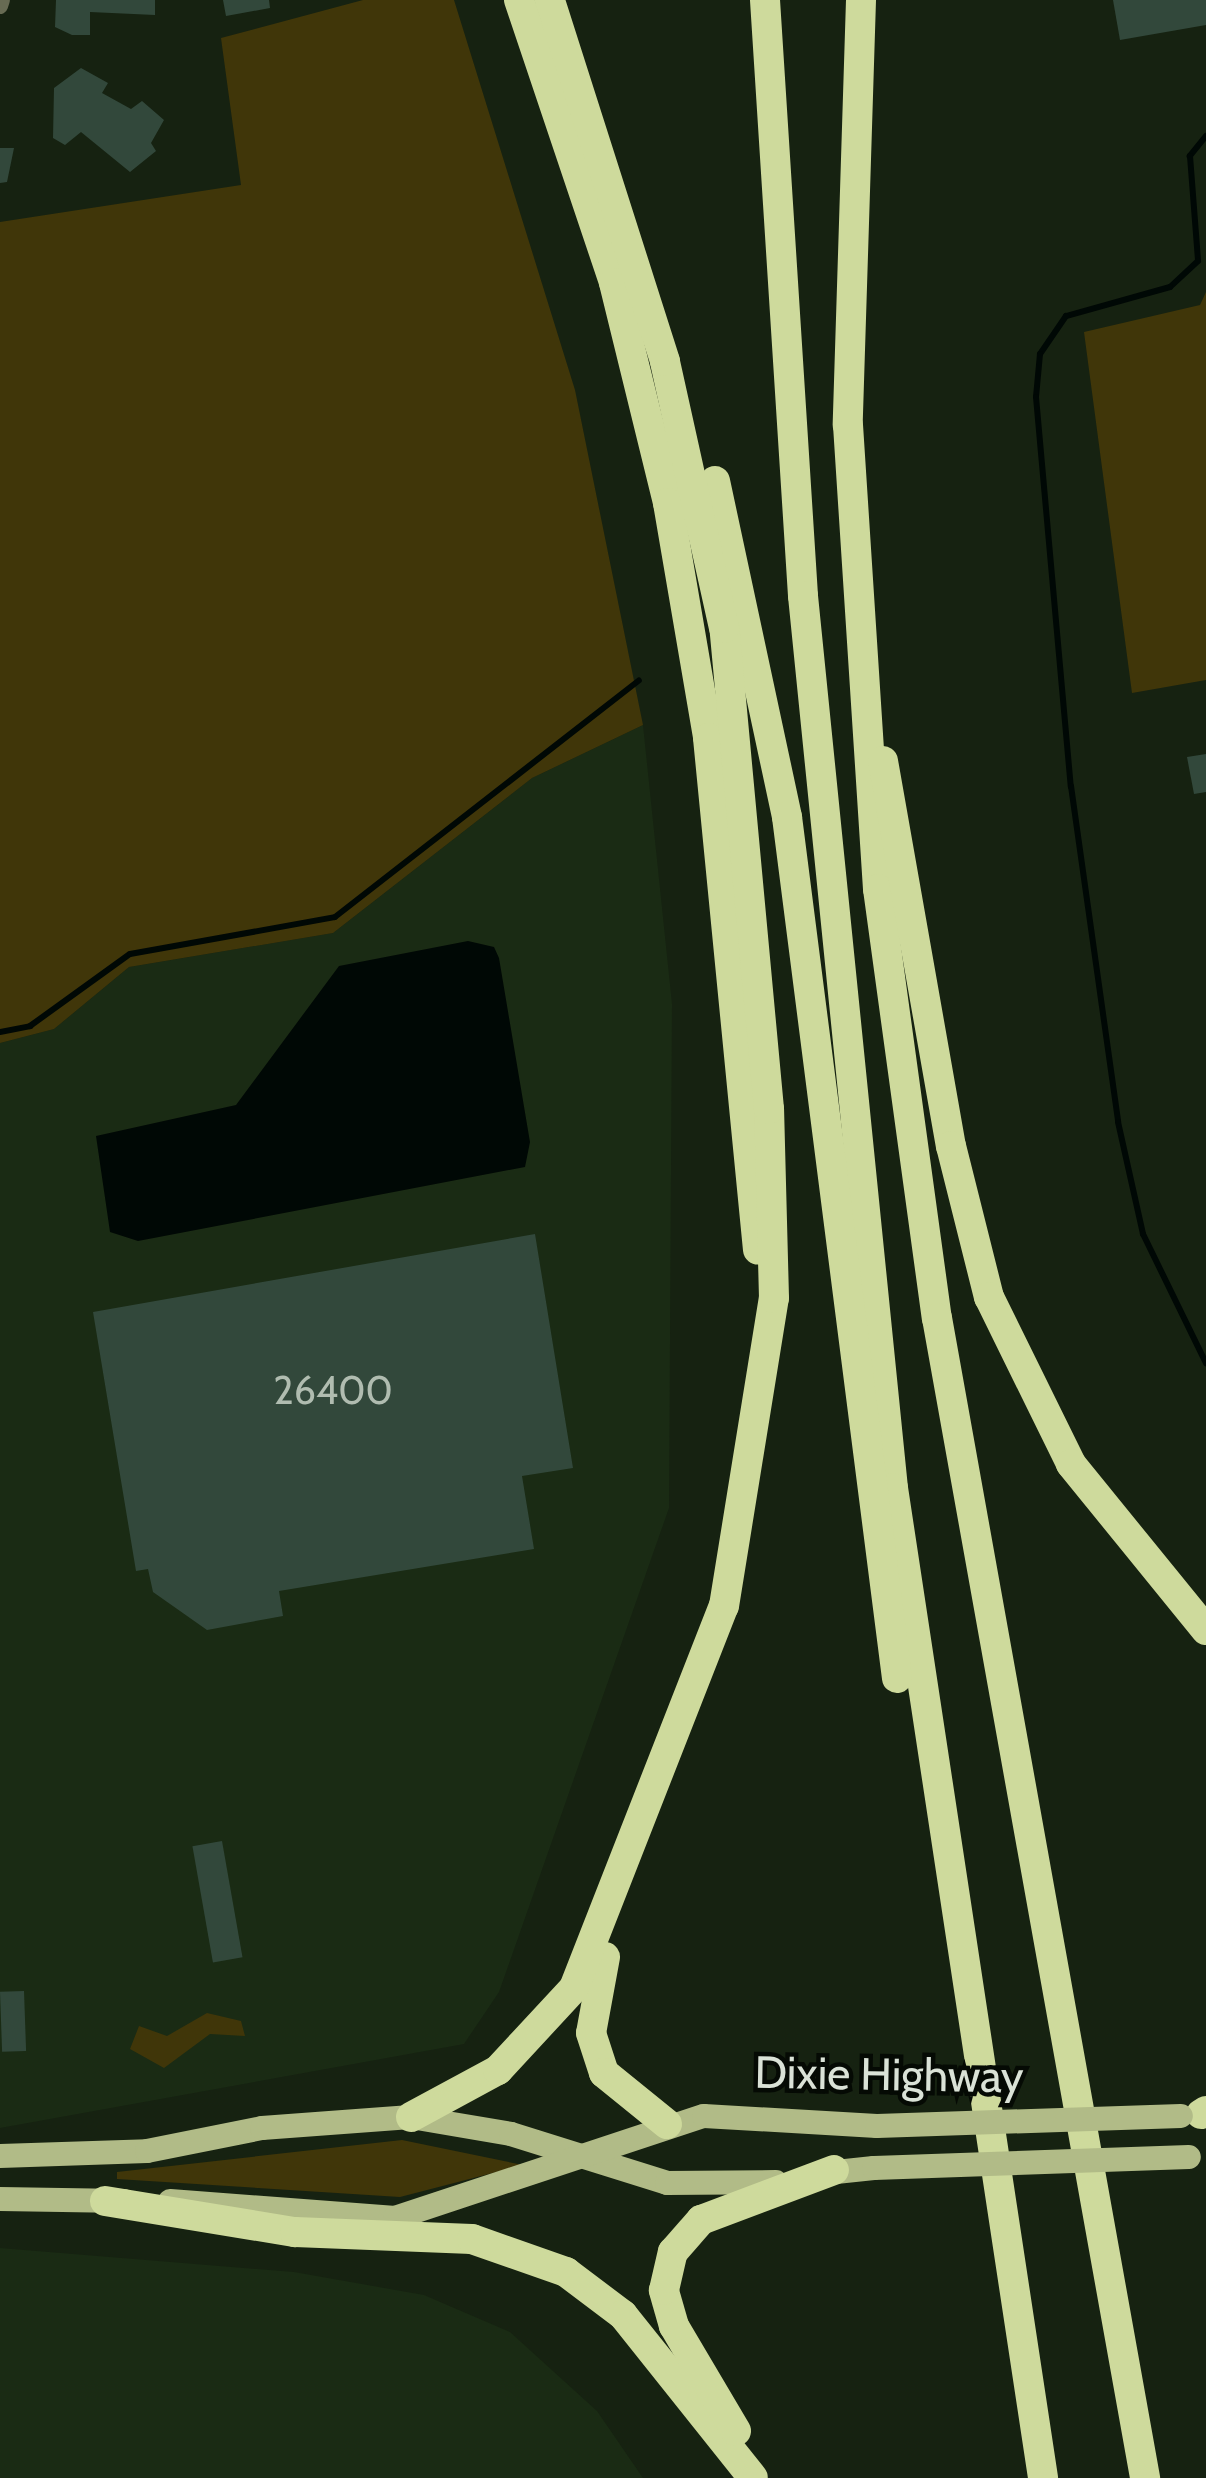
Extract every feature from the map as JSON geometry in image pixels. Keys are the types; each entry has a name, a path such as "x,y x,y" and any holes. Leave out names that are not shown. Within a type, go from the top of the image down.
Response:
{"highway":[{"path":"519,0 614,283 668,503 708,738 768,1329"},
{"path":"411,2116 498,2070 574,1988 724,1606 752,1481 768,1329 774,1188 724,628 665,362 550,0"},
{"path":"564,0 695,410 762,680 797,887 897,1677 1043,2478"},
{"path":"765,0 844,1049 892,1488 995,2204"},
{"path":"861,0 847,268 854,596 878,889 937,1318 1144,2478"},
{"path":"854,596 971,1238 1029,1393 1107,1515 1206,1652"},
{"path":"1107,1515 1206,1630"},
{"path":"653,1796 594,1994 591,2033 604,2073 668,2124"},
{"path":"763,2478 674,2326 668,2271 701,2220 781,2198 834,2170"},
{"path":"105,2200 295,2232 472,2239 566,2272 623,2315 753,2478"}],"main road":[{"name":"Dixie Highway","path":"0,2199 105,2200 395,2218 668,2124 743,2114 877,2126 1199,2113"},
{"name":"Dixie Highway","path":"0,2156 411,2116 704,2188 834,2170 1197,2158"},
{"path":"0,2170 45,2154"}],"shaded area":[{"path":"363,0 454,0 575,390 643,725 532,778 333,933 129,967 54,1029 0,1043 0,222 241,185 221,38"},
{"path":"1206,292 1206,680 1132,693 1084,332 1200,305"},
{"path":"643,725 672,1004 669,1508 499,1992 464,2044 0,2128 0,1043 54,1029 129,967 333,933 532,778"},
{"path":"468,941 494,947 499,958 530,1142 525,1167 138,1241 110,1232 96,1136 236,1105 339,966"},
{"path":"207,2013 241,2021 245,2036 210,2034 164,2068 130,2049 139,2026 167,2036"},
{"path":"402,2140 523,2165 400,2197 117,2179 117,2172"},
{"path":"0,2248 294,2272 424,2295 510,2332 597,2411 643,2478 0,2478"}],"building":[{"path":"56,0 155,0 155,15 90,12 90,35 72,35 55,27"},
{"path":"223,0 269,0 270,8 226,16"},
{"path":"1113,0 1206,0 1206,25 1120,40"},
{"path":"81,68 108,83 102,93 131,109 142,101 164,120 151,143 156,151 130,172 81,132 65,145 53,138 54,88"},
{"path":"0,148 14,148 7,182 0,183"},
{"path":"1206,754 1206,792 1194,794 1187,757"},
{"path":"535,1234 573,1468 522,1476 534,1549 279,1591 283,1616 207,1630 153,1592 148,1569 136,1571 93,1312"},
{"path":"222,1841 242,1957 213,1962 192,1846"},
{"path":"24,1991 26,2051 2,2052 0,1992"}],"waterway":[{"path":"1206,136 1190,156 1198,261 1170,287 1066,316 1040,354 1036,397 1071,786 1118,1122 1143,1234 1206,1363"},
{"path":"0,1032 30,1026 130,954 335,917 639,680"}]}
